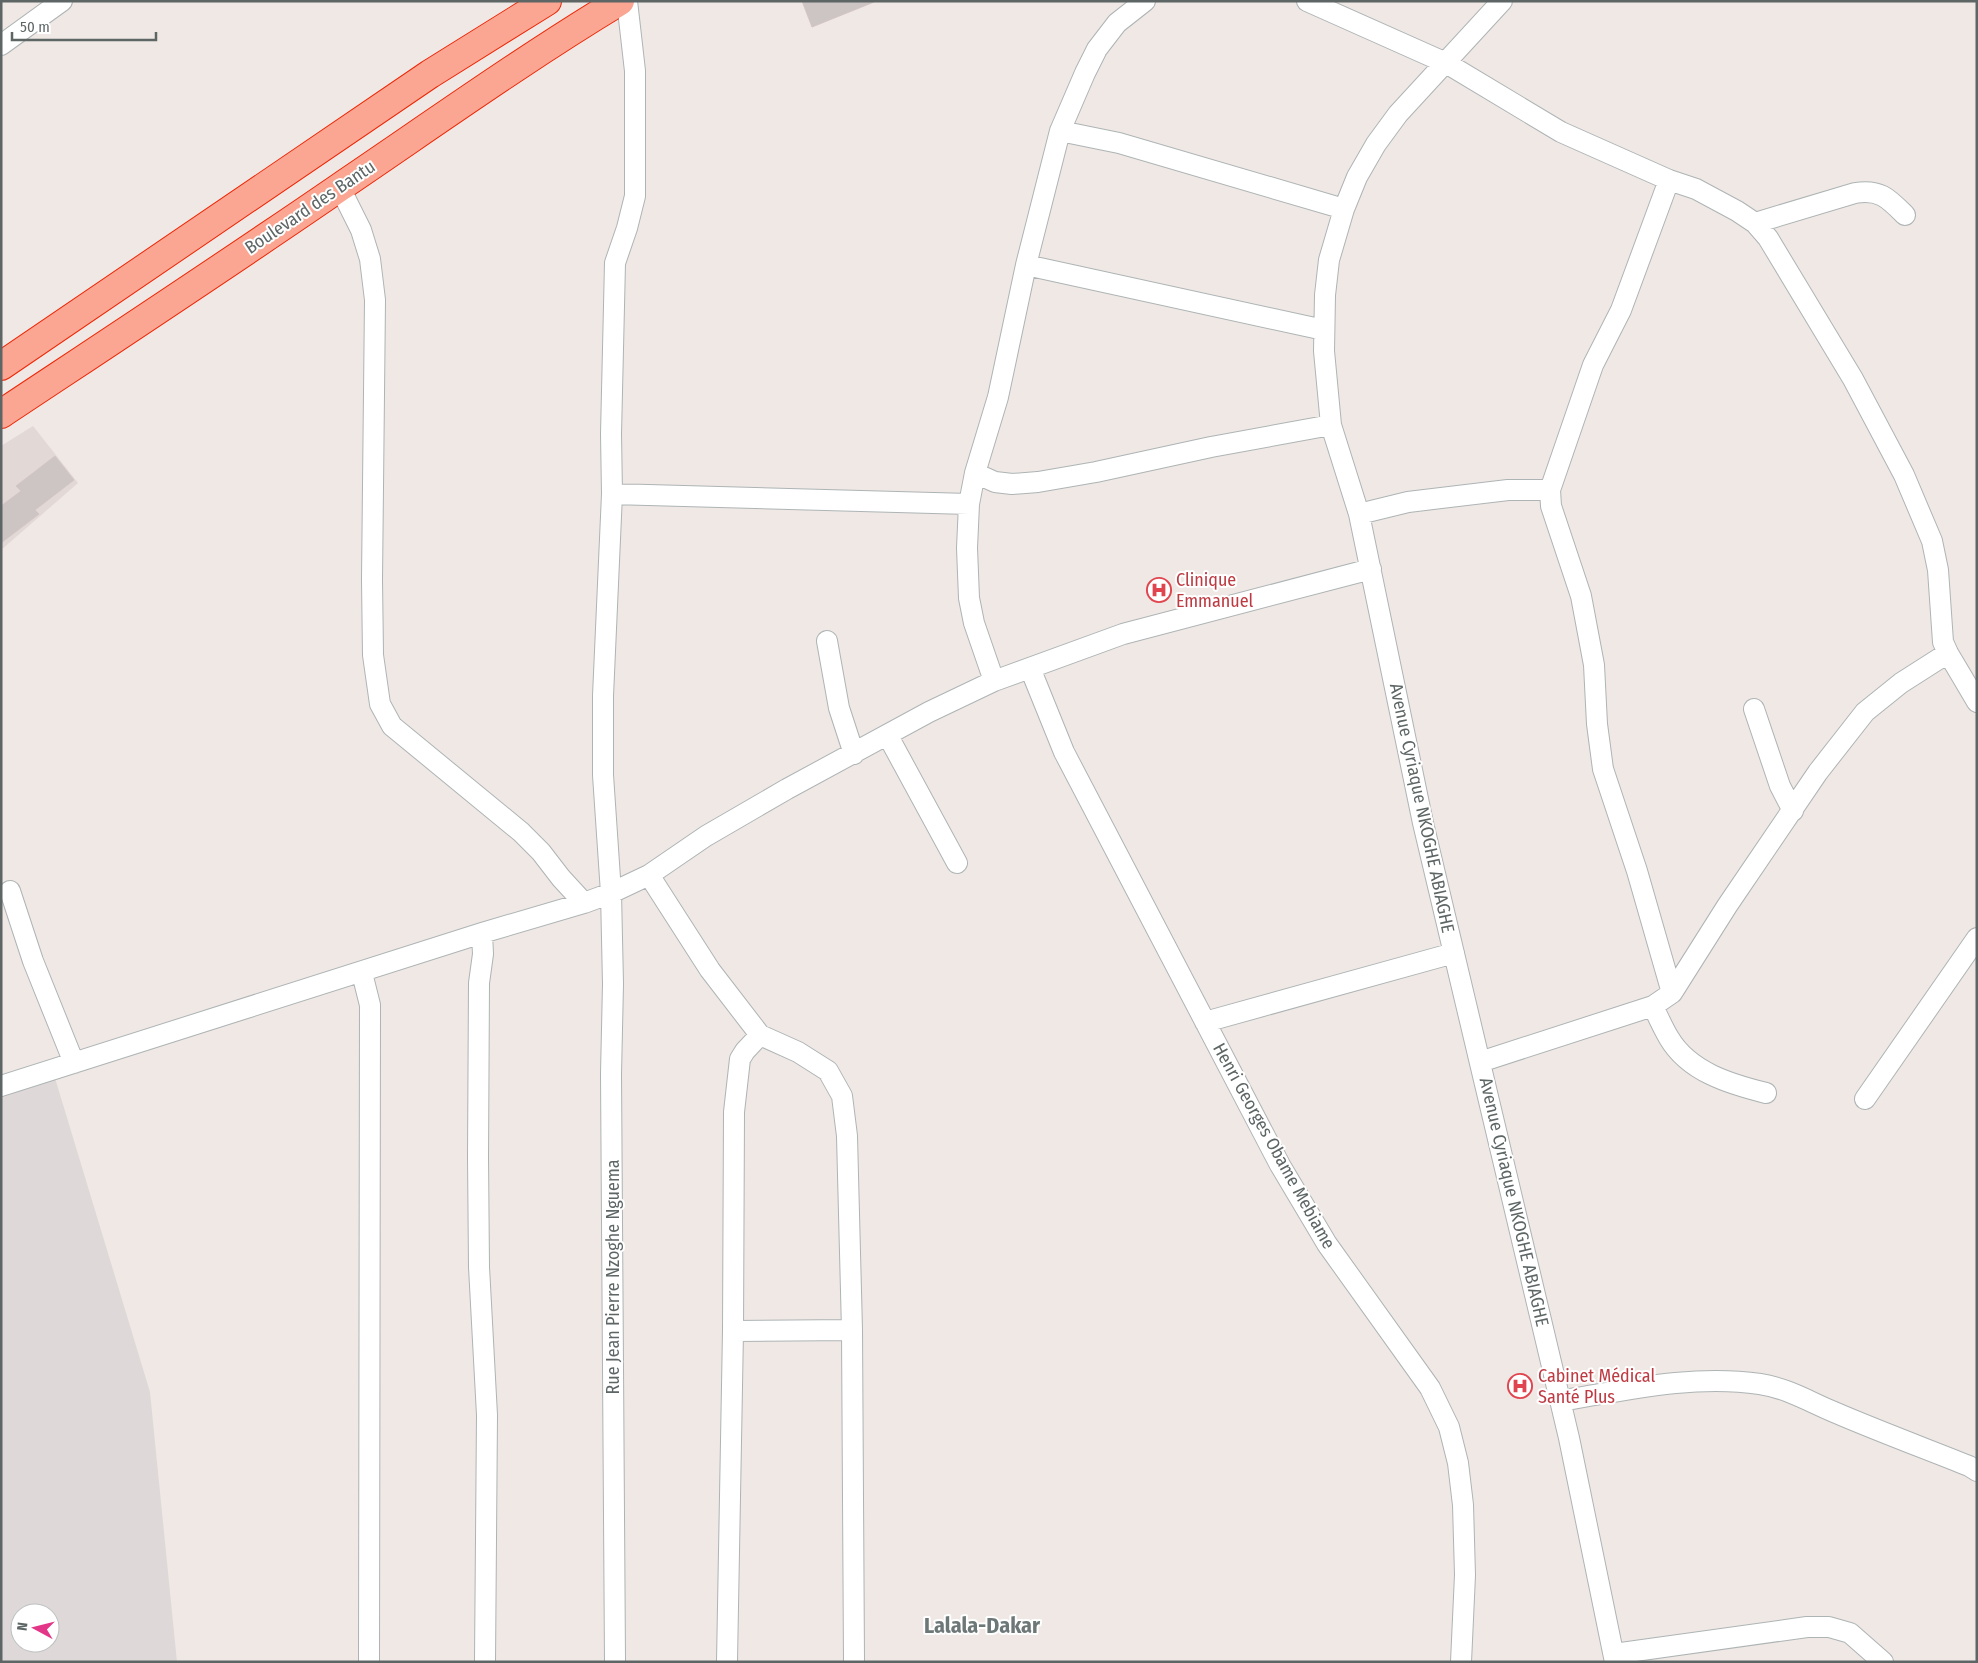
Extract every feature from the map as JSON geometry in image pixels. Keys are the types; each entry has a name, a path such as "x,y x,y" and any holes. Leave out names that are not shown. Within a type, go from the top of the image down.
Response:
{"highway":[{"path":"1,366 430,74 547,1"},
{"name":"Boulevard des Bantu","path":"1,414 340,188 455,107 620,1"}],"street":[{"path":"1,44 62,1"},
{"name":"Rue Jean Pierre Nzoghe Nguema","path":"615,1662 611,1074 613,984 611,893 604,775 603,696 612,494 611,434 615,263 635,196 635,71 627,1"},
{"path":"994,682 974,623 968,598 967,548 969,504 998,397 1026,265 1060,131 1097,49 1117,23 1145,1"},
{"path":"1307,1 1446,63 1561,132 1669,180 1696,189 1737,210 1755,223 1768,238 1853,379 1904,475 1932,541 1938,570 1944,642 1948,653 1977,702"},
{"name":"Avenue Cyriaque NKOGHE ABIAGHE","path":"1502,1 1398,114 1376,144 1358,176 1344,209 1329,260 1324,352 1331,425 1359,514 1423,823 1560,1401 1615,1658"},
{"path":"1060,131 1119,143 1344,209"},
{"path":"1669,180 1621,310 1593,365 1550,490 1551,506 1581,596 1597,691 1597,724 1603,769 1637,871 1672,994"},
{"path":"340,188 361,230 370,258 375,300 372,580 373,655 380,704 392,726 521,832 542,852 561,878 584,903"},
{"path":"1755,223 1855,193 1869,191 1881,194 1892,201 1905,215"},
{"path":"1026,265 1324,330"},
{"path":"976,473 995,482 1012,484 1038,482 1331,425"},
{"path":"1359,514 1408,502 1508,490 1550,490"},
{"path":"612,494 969,504"},
{"path":"1,1086 611,893 648,875 706,836 787,789 888,736 929,712 994,682 1123,634 1370,569"},
{"path":"827,641 839,708 854,754"},
{"path":"1480,1062 1653,1006 1672,994 1727,906 1818,772 1865,712 1901,684 1948,653"},
{"name":"Henri Georges Obame Mebiame","path":"1030,668 1064,752 1280,1164 1327,1244 1430,1388 1448,1427 1458,1463 1463,1505 1465,1575 1461,1662"},
{"path":"1754,709 1780,786 1793,811"},
{"path":"888,736 957,864"},
{"path":"648,875 710,970 760,1035 798,1052 828,1071 835,1080 842,1096 847,1136 852,1330 854,1662"},
{"path":"10,891 33,961 74,1063"},
{"path":"482,933 483,954 479,983 478,1157 479,1267 487,1415 485,1662"},
{"path":"1865,1098 1977,938"},
{"path":"1205,1022 1454,953"},
{"path":"362,973 370,1005 369,1662"},
{"path":"1653,1006 1669,1039 1685,1058 1720,1080 1766,1093"},
{"path":"726,1662 733,1331 734,1112 740,1059 760,1035"},
{"path":"733,1331 852,1330"},
{"path":"1560,1401 1679,1382 1730,1381 1761,1384 1784,1389 1834,1412 1974,1464"},
{"path":"1615,1658 1807,1627 1828,1627 1850,1633 1883,1662"}],"shaded area":[{"path":"33,426 78,483 1,550 1,446"},
{"path":"55,1078 150,1392 177,1662 1,1662 1,1098"}],"building":[{"path":"802,1 874,1 874,2 812,27"},
{"path":"55,456 74,480 35,510 39,514 1,543 1,506 21,491 16,486"}],"place":[{"name":"Clinique Emmanuel","path":"1159,590"},
{"name":"Cabinet Médical Santé Plus","path":"1520,1386"}],"district":[{"name":"Lalala-Dakar","path":"982,1625"}]}
